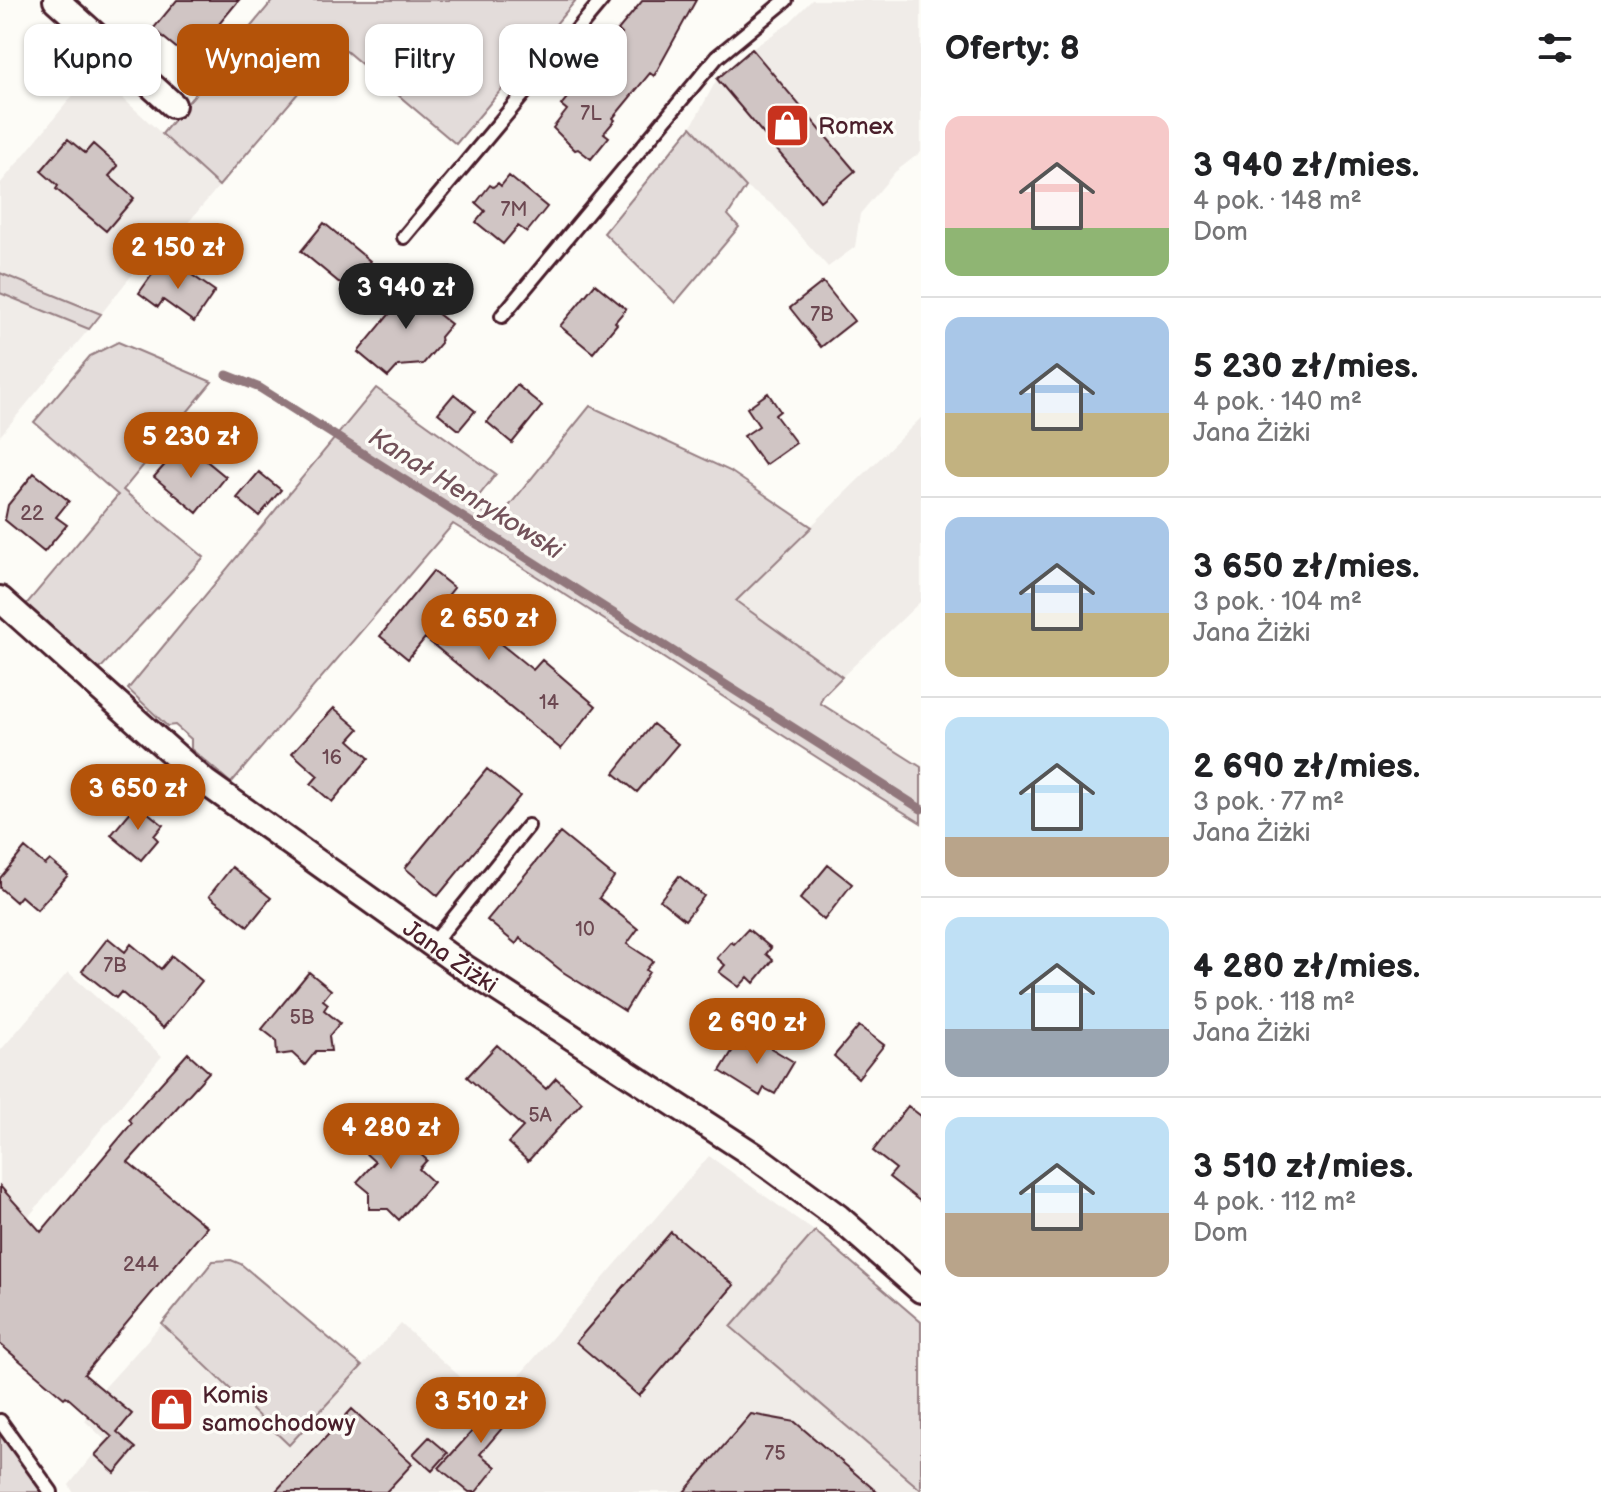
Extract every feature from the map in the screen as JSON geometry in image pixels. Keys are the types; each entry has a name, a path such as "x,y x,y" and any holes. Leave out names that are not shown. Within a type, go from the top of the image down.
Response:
{"street":[{"path":"56,0 173,105"},
{"name":"Jana Żiżki","path":"0,599 205,782 432,945 755,1156 838,1217 921,1290"}],"lane":[{"path":"404,237 602,0"},
{"path":"502,316 717,57 786,0"},
{"path":"432,945 528,826"},
{"path":"0,1421 51,1492"}],"shaded area":[{"path":"273,0 576,0 556,24 499,24 499,92 456,144 399,96 483,96 483,24 365,24 365,67 349,53 349,24 253,24"},
{"path":"812,0 921,0 921,152 895,172 860,214 855,247 828,267 773,205 746,187 691,127 717,79 788,24"},
{"path":"72,96 120,96 219,186 170,244 142,262 101,314 0,273 0,184"},
{"path":"193,96 296,96 219,186 162,134"},
{"path":"691,127 746,187 728,215 739,227 675,303 604,233"},
{"path":"0,273 101,314 89,329 0,293"},
{"path":"0,293 89,329 0,436"},
{"path":"118,342 212,382 123,490 204,557 99,670 23,608 118,495 34,422 90,356"},
{"path":"376,388 496,474 471,506 497,521 590,406 730,471 812,527 736,601 842,677 820,703 921,767 921,823 453,524 231,783 191,749 191,739 175,725 167,726 128,689"},
{"path":"921,418 921,601 842,677 735,601"},
{"path":"68,972 162,1056 0,1251 0,1051"},
{"path":"709,1156 814,1231 732,1327 921,1492 73,1492 69,1485 105,1440 85,1421 97,1396 162,1324 288,1445 401,1324 493,1406"},
{"path":"815,1231 921,1322 921,1490 731,1327"},
{"path":"231,1260 241,1264 362,1366 289,1445 162,1324 213,1261"},
{"path":"0,1432 43,1492 0,1492"}],"building":[{"path":"177,0 239,0 219,24 177,24 177,48 161,35 161,24 157,24"},
{"path":"643,0 696,0 654,76 650,73 613,118 615,120 604,133 609,137 591,159 575,150 553,128 567,110 561,105 568,96 627,96 627,24 623,24"},
{"path":"752,49 855,171 820,201 717,79"},
{"path":"68,139 85,153 93,144 118,166 109,176 134,198 106,231 56,189 58,186 41,171"},
{"path":"509,176 547,207 527,232 518,226 503,244 476,222 485,211 476,203 490,185 493,187 498,183 501,186"},
{"path":"324,223 370,261 347,289 301,251"},
{"path":"166,262 215,291 194,322 163,300 158,307 139,293 156,269 160,271"},
{"path":"425,280 428,306 451,324 440,337 441,343 423,364 398,366 388,377 358,352 397,305 395,283"},
{"path":"823,282 854,321 821,347 790,308"},
{"path":"595,284 626,309 593,353 560,326"},
{"path":"517,385 542,406 512,443 487,422"},
{"path":"768,393 780,411 775,415 796,443 765,465 744,436 759,426 747,408"},
{"path":"454,394 475,411 459,430 438,413"},
{"path":"176,452 190,464 198,454 226,477 197,513 154,477"},
{"path":"259,472 281,490 259,516 237,498"},
{"path":"34,473 69,501 56,517 67,525 44,552 5,520 8,505"},
{"path":"433,571 454,588 445,599 533,670 542,660 596,706 561,749 425,638 408,659 380,636"},
{"path":"334,708 359,729 349,740 369,758 332,802 311,784 318,776 292,753"},
{"path":"653,724 678,744 637,792 614,773"},
{"path":"487,769 520,796 438,896 405,868"},
{"path":"137,804 163,825 154,836 158,840 141,860 111,835"},
{"path":"560,833 614,877 599,898 638,929 627,944 653,961 625,1011 563,972 520,938 516,944 487,920"},
{"path":"25,848 45,865 50,860 68,875 37,910 21,896 16,902 0,888 0,878"},
{"path":"828,865 852,884 824,920 800,899"},
{"path":"232,867 271,898 248,926 209,896"},
{"path":"679,876 704,896 685,920 660,900"},
{"path":"748,929 771,948 766,954 773,960 754,983 748,977 739,987 719,972 725,965 717,958"},
{"path":"108,938 125,952 131,944 161,969 172,956 202,981 163,1028 121,992 116,998 82,971"},
{"path":"309,972 331,990 323,1000 328,1004 324,1010 340,1023 329,1036 331,1051 316,1051 305,1065 292,1053 277,1055 276,1040 262,1029"},
{"path":"859,1026 884,1045 858,1078 834,1056"},
{"path":"744,1032 794,1062 775,1094 764,1088 760,1096 720,1071"},
{"path":"497,1045 546,1089 556,1078 582,1102 528,1161 508,1143 523,1127 467,1077"},
{"path":"188,1053 209,1072 128,1162 207,1227 84,1374 132,1414 117,1432 136,1448 115,1473 95,1455 112,1437 0,1344 0,1186 41,1232 132,1123 129,1119"},
{"path":"908,1106 921,1116 921,1202 889,1177 896,1169 873,1151"},
{"path":"374,1118 396,1139 400,1136 427,1160 419,1169 433,1182 399,1220 388,1209 369,1209 369,1192 357,1182 375,1162 353,1142"},
{"path":"671,1232 734,1285 639,1396 576,1342"},
{"path":"512,1387 526,1400 480,1454 496,1467 476,1492 469,1492 439,1468"},
{"path":"352,1409 412,1464 386,1492 275,1492"},
{"path":"751,1414 795,1422 877,1492 684,1492"},
{"path":"429,1437 448,1453 432,1471 413,1454"}],"waterway":[{"name":"Kanał Henrykowski","path":"227,375 260,388 921,809"}],"place":[{"name":"Romex","path":"787,126"},
{"name":"Komis samochodowy","path":"171,1409"}]}
